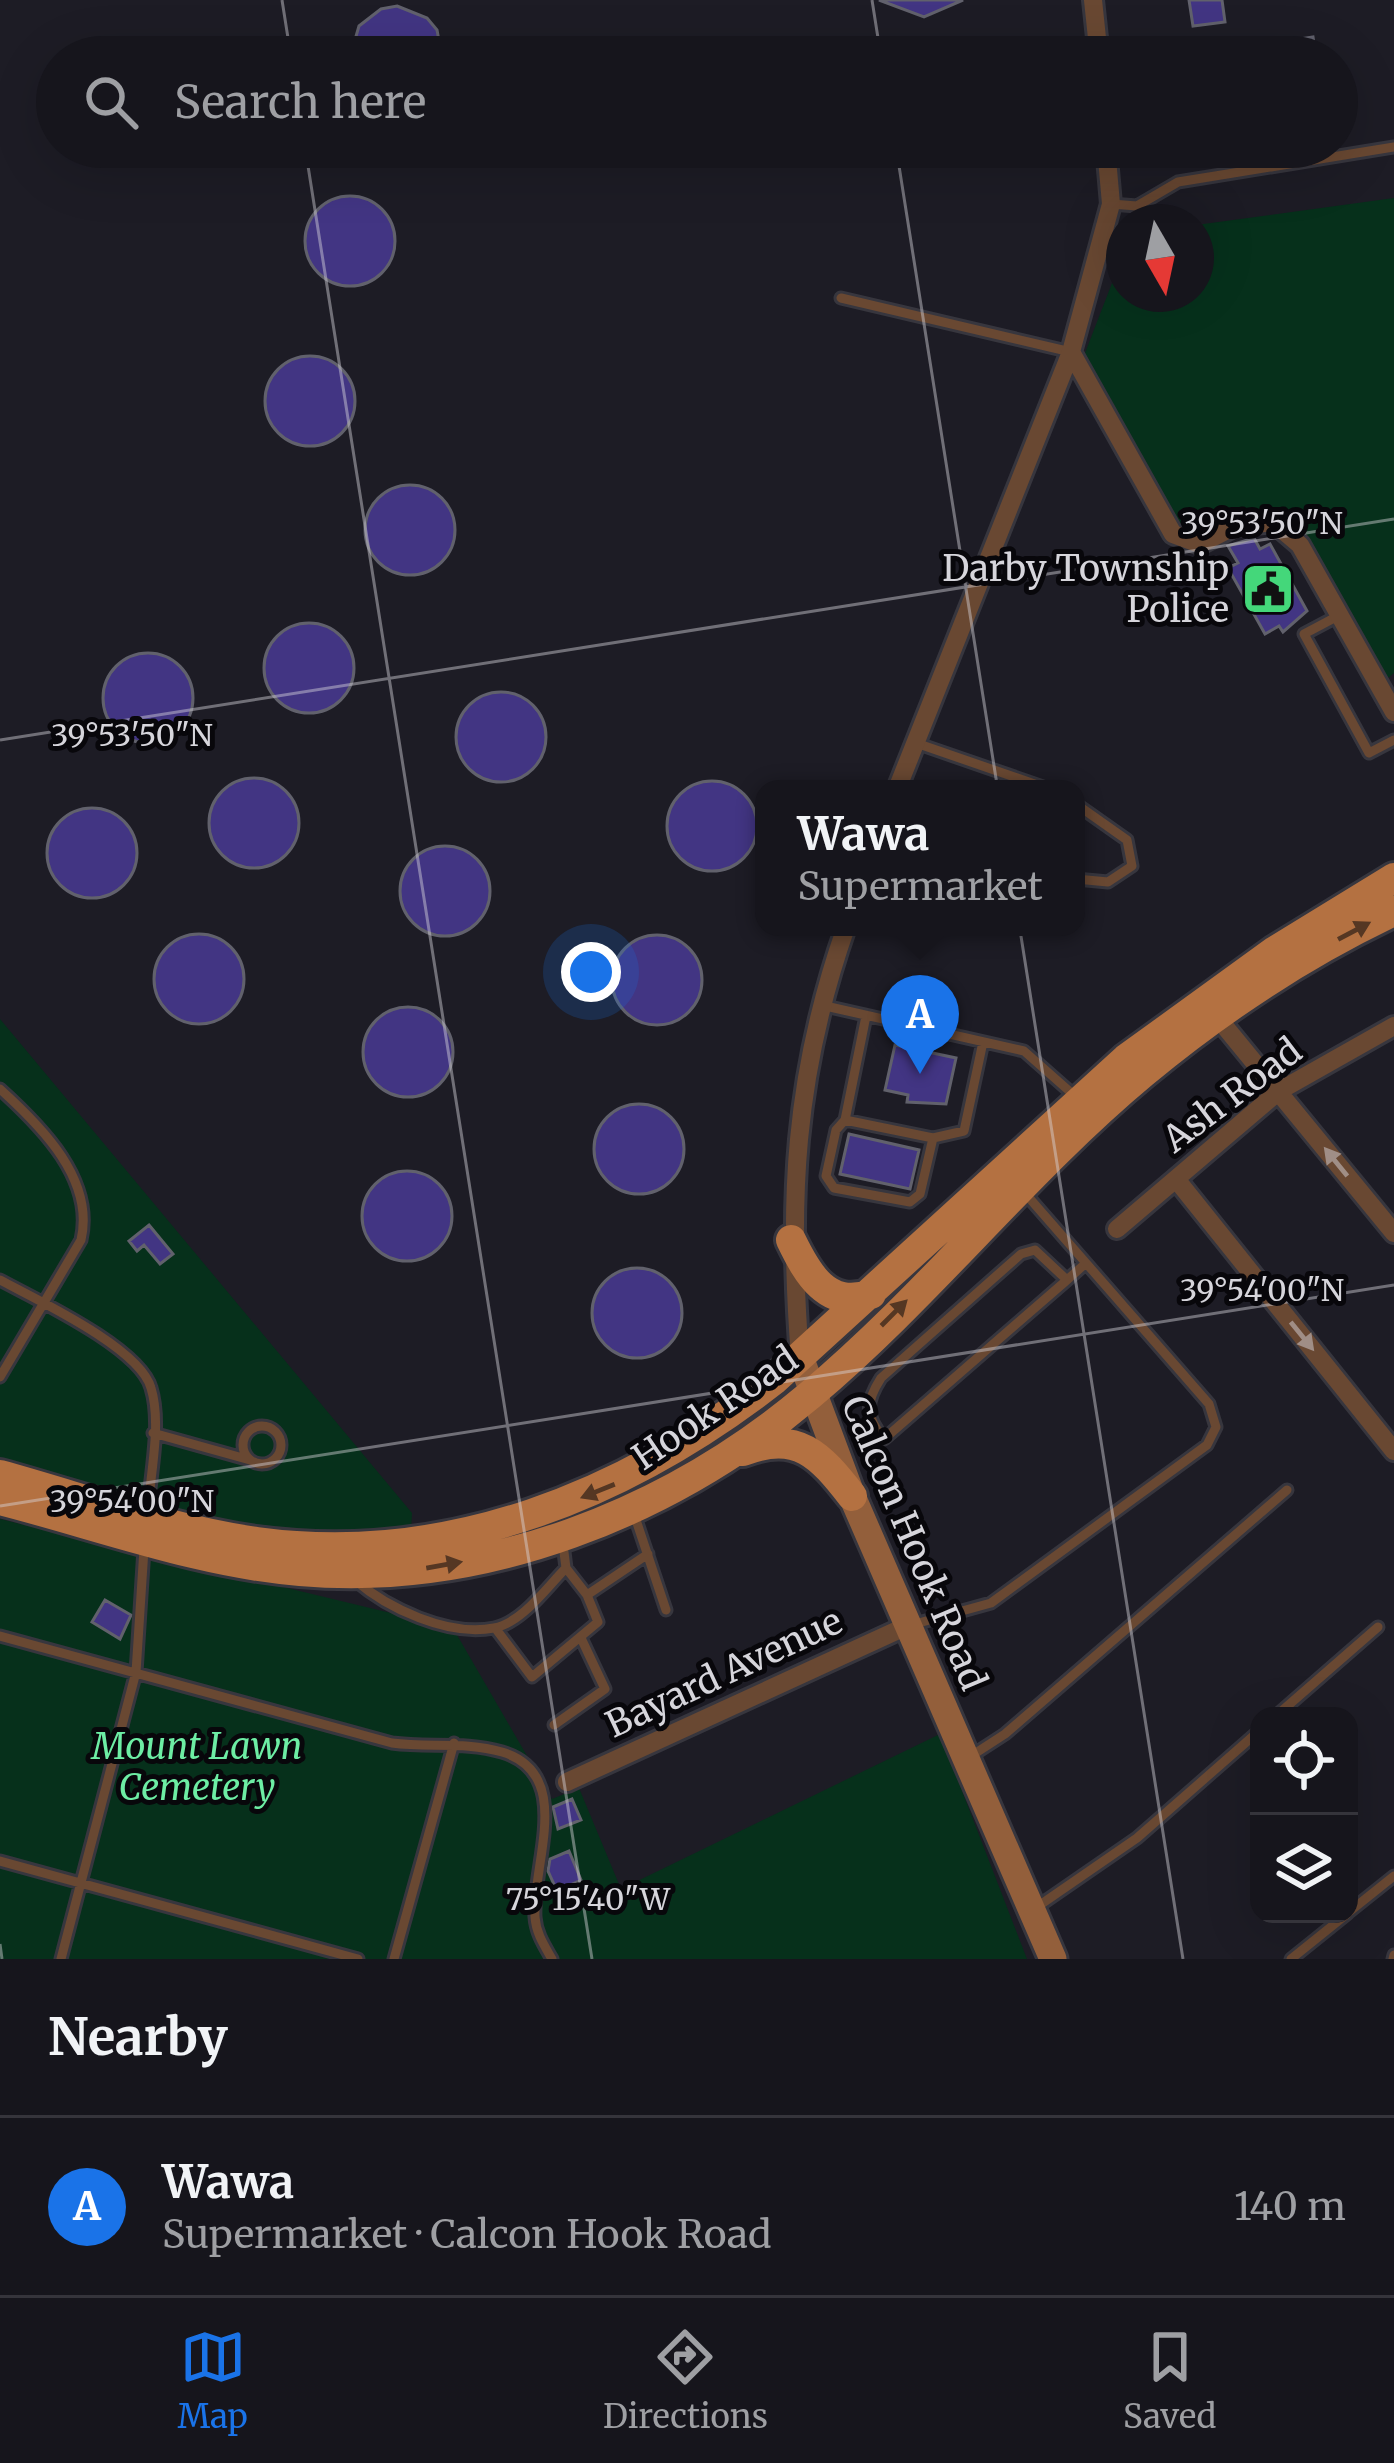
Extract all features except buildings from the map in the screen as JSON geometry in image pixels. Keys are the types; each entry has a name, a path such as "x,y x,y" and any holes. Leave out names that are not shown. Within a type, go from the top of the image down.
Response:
{"main road":[{"name":"Hook Road","path":"0,1500 146,1527 301,1547 429,1539 506,1523 617,1484 728,1416 800,1357 1079,1100 1170,1024 1324,919 1394,878"},
{"name":"Hook Road","path":"0,1475 268,1568 347,1573 460,1563 560,1537 632,1510 706,1468 811,1395 1142,1074 1310,955 1394,911"},
{"path":"791,1240 807,1272 825,1290 844,1298 871,1294"},
{"path":"706,1468 748,1449 787,1441 819,1454 852,1496"}],"street":[{"path":"1093,0 1097,36"},
{"path":"1108,168 1111,204"},
{"path":"901,780 1071,352 1106,222"},
{"path":"1071,352 1173,534 1200,544 1235,526 1273,522 1300,545 1394,712"},
{"name":"Calcon Hook Road","path":"843,936 820,1005 795,1138 791,1240 800,1357 852,1496 1053,1959"},
{"path":"1217,1017 1394,1233"},
{"name":"Ash Road","path":"1117,1228 1279,1091 1394,1026"},
{"path":"1176,1179 1394,1451"},
{"name":"Bayard Avenue","path":"567,1782 909,1625"}],"lane":[{"path":"1358,153 1394,147"},
{"path":"1140,204 1178,182 1264,168"},
{"path":"841,298 1071,352"},
{"path":"1338,616 1304,634 1369,753 1394,740"},
{"path":"916,743 1023,780"},
{"path":"1085,810 1127,840 1132,866 1108,882 1085,880"},
{"path":"820,1005 983,1042 1040,1061 1079,1100"},
{"path":"866,1016 845,1120 836,1130 826,1176 834,1188 910,1202 920,1194 933,1138"},
{"path":"845,1120 933,1138 964,1131 983,1042"},
{"path":"0,1089 78,1180 85,1198 81,1240 0,1377"},
{"path":"865,1138 868,1125"},
{"path":"902,1146 905,1133"},
{"path":"854,1192 856,1178"},
{"path":"892,1199 895,1186"},
{"path":"909,1625 991,1603 1207,1445 1216,1427 1209,1404 1021,1187"},
{"path":"1066,1280 1035,1250 1021,1254 880,1378 867,1400 868,1420 884,1439 1087,1263"},
{"path":"0,1280 137,1363 151,1387 153,1432 136,1672 61,1959"},
{"path":"153,1432 250,1460 273,1461 281,1440 261,1426 223,1452"},
{"path":"244,1440 250,1460"},
{"path":"968,1759 1287,1490"},
{"path":"632,1510 666,1610"},
{"path":"496,1629 532,1677 598,1622 587,1595 566,1568 560,1537"},
{"path":"587,1595 648,1554"},
{"path":"347,1573 381,1603 466,1628 496,1629 520,1614 566,1568"},
{"path":"1286,1707 1378,1627"},
{"path":"0,1636 392,1743 454,1743 507,1754 537,1775 546,1797 535,1920 552,1959"},
{"path":"554,1725 605,1689 581,1637"},
{"path":"1033,1910 1137,1838 1250,1739"},
{"path":"394,1959 454,1743"},
{"path":"0,1862 358,1959"},
{"path":"1358,1905 1394,1876"},
{"path":"1291,1959 1336,1923"}],"green space":[{"path":"1394,198 1394,673 1388,678 1296,522 1251,510 1194,532 1179,527 1085,353 1106,299 1106,312 1214,312 1214,223"},
{"path":"0,1019 412,1513 411,1531 318,1534 220,1523 0,1465"},
{"name":"Mount Lawn Cemetery","path":"0,1519 453,1628 552,1799 579,1788 621,1889 940,1734 1027,1959 0,1959"}],"place":[{"name":"Darby Township Police","path":"1268,589"},
{"name":"Wawa","path":"920,1074"}]}
